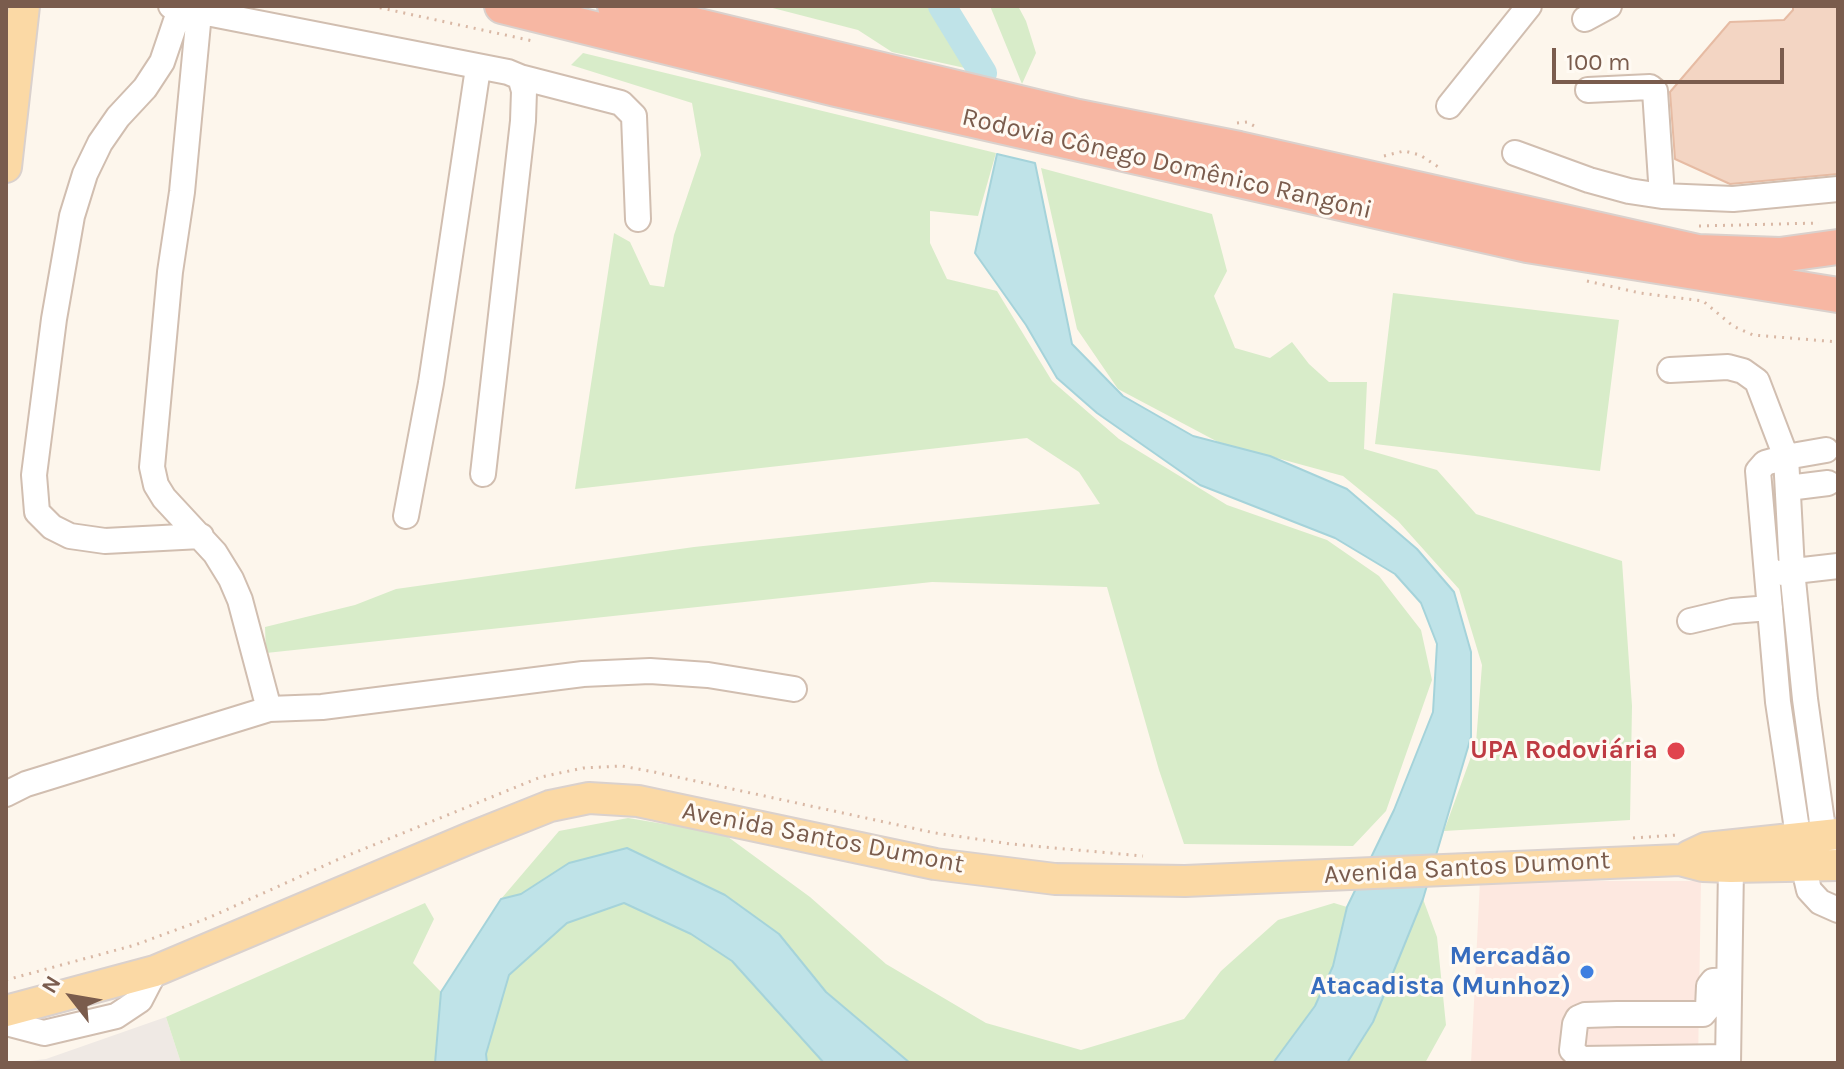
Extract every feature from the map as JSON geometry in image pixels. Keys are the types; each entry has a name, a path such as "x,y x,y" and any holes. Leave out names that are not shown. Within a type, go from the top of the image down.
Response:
{"highway":[{"name":"Rodovia Cônego Domênico Rangoni","path":"502,6 840,75 1075,130 1527,245 1838,295"},
{"name":"Rodovia Cônego Domênico Rangoni","path":"615,6 840,75"},
{"name":"Rodovia Cônego Domênico Rangoni","path":"1075,130 1239,149 1698,252 1780,255 1838,247"}],"main road":[{"path":"6,167 29,14"},
{"name":"Avenida Santos Dumont","path":"6,1011 155,971 550,806 589,798 638,801 935,864 1055,879 1185,881 1614,861 1680,860 1703,866 1731,867 1821,851"},
{"name":"Avenida Santos Dumont","path":"1680,860 1706,848 1821,851"}],"street":[{"path":"1449,106 1529,6"},
{"path":"1585,19 1609,6"},
{"path":"185,8 508,72 621,103 634,116 638,219"},
{"path":"185,8 182,192 170,272 152,467 156,485 164,498 215,553 240,600 269,709"},
{"path":"185,8 162,62 145,88 106,134 85,174 72,216 54,319 34,475 37,512 52,527 70,536 105,541 201,536"},
{"path":"406,516 431,383 478,68"},
{"path":"483,474 523,121 524,91 520,77"},
{"path":"1588,90 1650,87 1655,91 1662,196"},
{"path":"1515,153 1589,180 1662,196 1733,199 1838,189"},
{"path":"1670,370 1728,367 1743,371 1757,381 1786,457 1792,570 1821,851 1809,890 1820,902 1838,910"},
{"path":"1821,851 1788,768 1778,702 1758,471 1765,463 1826,450"},
{"path":"1788,488 1828,483"},
{"path":"1767,574 1838,566"},
{"path":"1690,621 1732,611 1770,608"},
{"path":"6,794 26,784 269,709 322,707 583,674 650,671 708,675 794,689"},
{"path":"1778,702 1805,699"},
{"path":"1788,768 1814,768"},
{"path":"1729,980 1713,981 1709,986 1708,1008 1703,1014 1585,1015 1578,1018 1572,1050 1581,1059 1728,1060 1731,867"},
{"path":"6,1023 44,1033 116,1016 140,1000 155,971"}],"path":[{"path":"6,980 135,945 208,918 339,859 541,777 583,768 622,766 935,833 1151,858"}],"shaded area":[{"name":"Mercadão Atacadista (Munhoz)","path":"1480,881 1701,881 1698,1063 1471,1063"},
{"path":"166,1017 181,1063 14,1063 46,1059"}],"green space":[{"path":"765,6 933,6 965,68 892,52 858,30"},
{"path":"990,6 1018,6 1026,21 1036,53 1022,84"},
{"path":"583,53 996,153 978,216 930,211 930,243 947,279 997,291 1052,381 1119,439 1227,505 1327,540 1379,576 1421,630 1432,680 1386,811 1353,846 1184,844 1159,770 1107,587 932,582 266,653 265,627 355,605 396,589 694,547 1100,504 1079,472 1027,438 575,489 614,233 630,242 650,285 664,287 674,235 701,155 692,103 571,65"},
{"path":"1041,168 1212,214 1227,271 1214,296 1235,348 1270,358 1292,342 1309,364 1329,382 1367,382 1364,449 1437,470 1476,514 1622,561 1632,706 1630,820 1444,831 1476,743 1482,665 1459,589 1398,521 1343,476 1218,442 1118,389 1077,329"},
{"path":"1393,293 1619,320 1600,471 1375,444"},
{"path":"628,818 724,834 810,897 886,964 986,1023 1081,1050 1184,1019 1221,971 1278,920 1334,903 1347,907 1333,966 1315,1006 1273,1063 910,1063 826,992 779,934 725,895 569,863 521,894 501,899 559,831"},
{"path":"1423,899 1437,937 1446,1025 1425,1063 1347,1063 1373,1022"},
{"path":"425,903 434,919 413,963 441,992 435,1063 181,1063 166,1017"},
{"path":"624,903 691,934 732,961 824,1063 487,1063 486,1054 509,975 567,923"}],"water":[{"path":"997,154 1035,163 1072,344 1123,396 1193,436 1270,456 1347,489 1417,549 1454,592 1471,652 1471,737 1423,899 1373,1022 1347,1063 1273,1063 1315,1006 1333,966 1347,907 1394,810 1433,712 1437,644 1421,603 1395,574 1335,538 1200,485 1097,413 1057,378 1026,325 975,253"},
{"path":"627,848 725,895 779,934 826,992 910,1063 824,1063 732,961 691,934 624,903 567,923 509,975 486,1054 487,1063 435,1063 441,992 501,899 521,894 569,863"}],"building":[{"path":"1793,6 1838,6 1838,174 1730,184 1675,159 1670,92 1730,22 1784,20"}],"waterway":[{"path":"942,6 983,73"}],"place":[{"name":"UPA Rodoviária","path":"1676,751"},
{"name":"Mercadão Atacadista (Munhoz)","path":"1587,972"}]}
